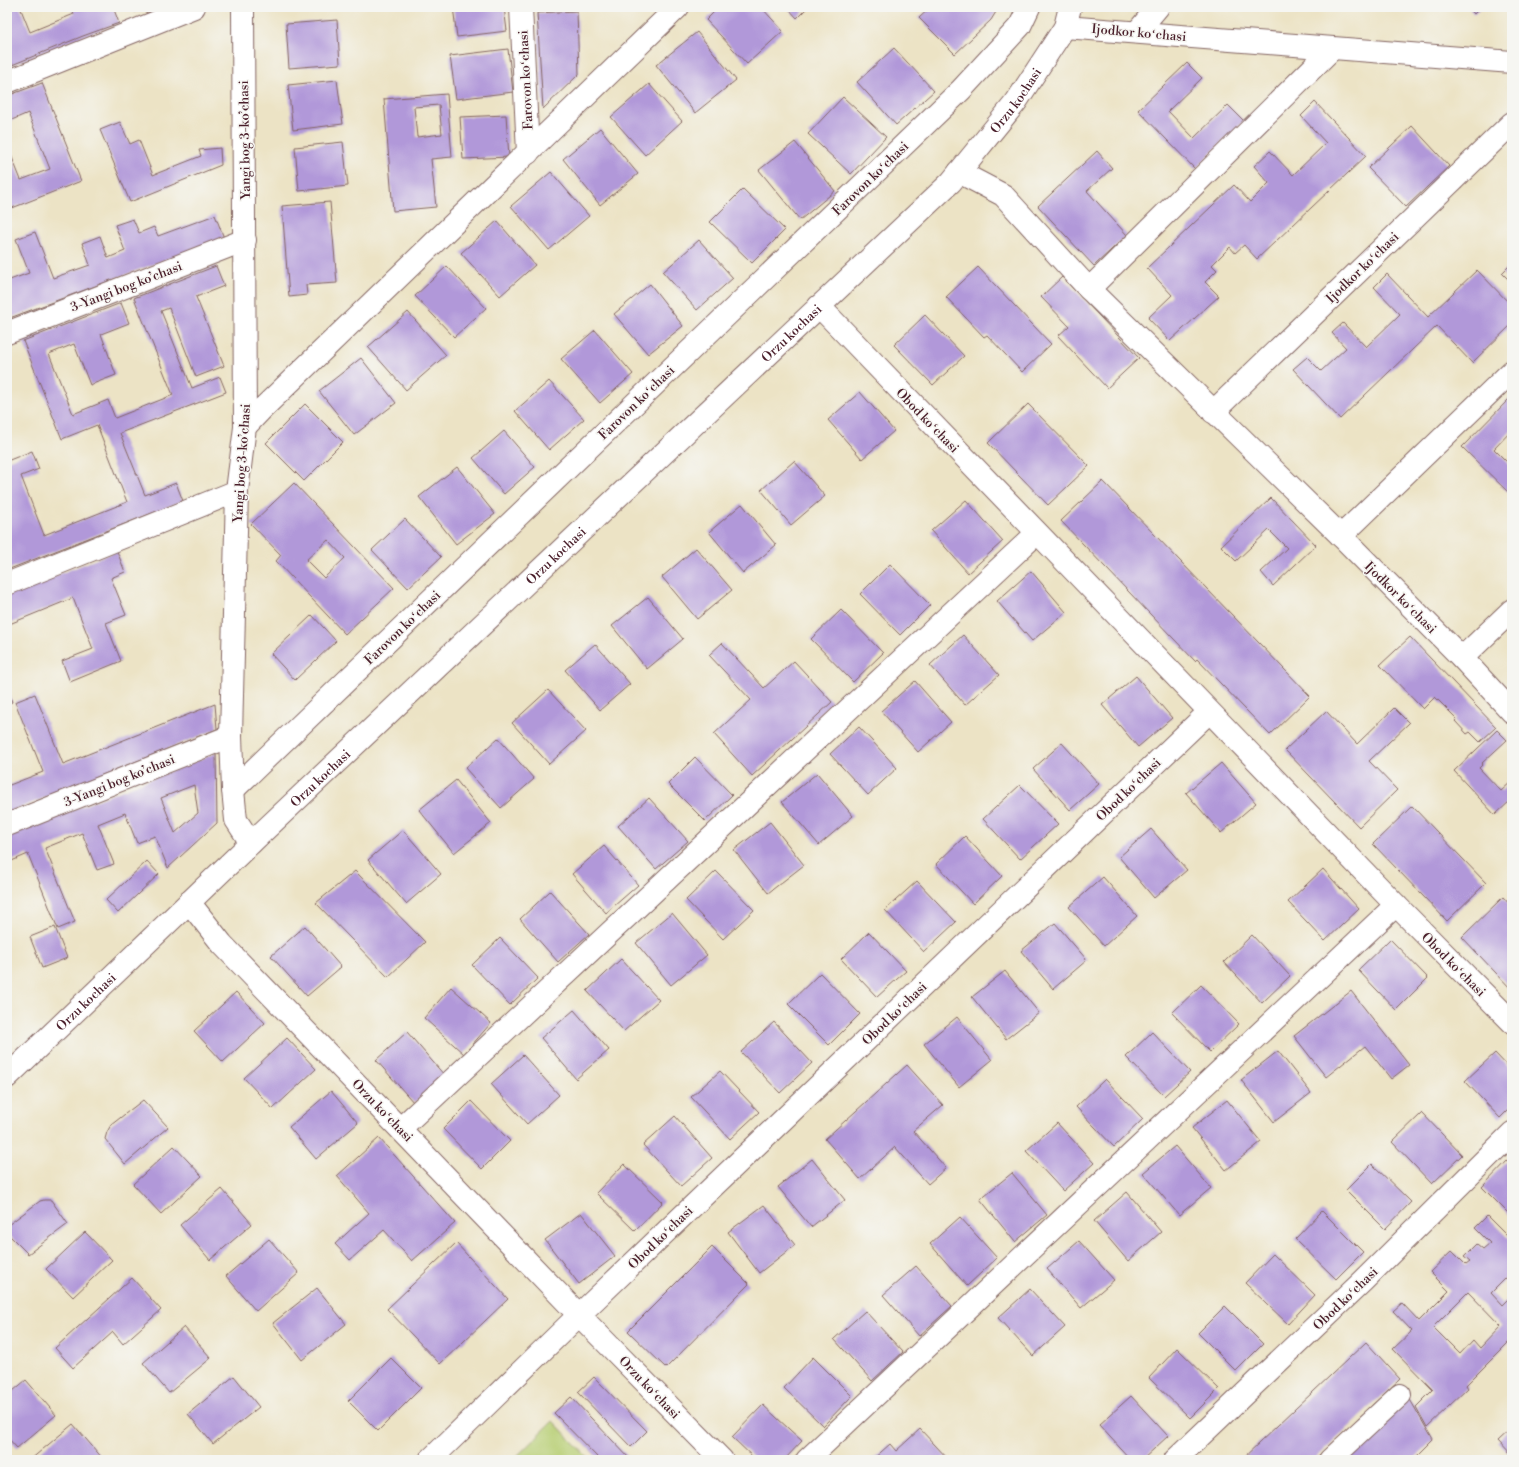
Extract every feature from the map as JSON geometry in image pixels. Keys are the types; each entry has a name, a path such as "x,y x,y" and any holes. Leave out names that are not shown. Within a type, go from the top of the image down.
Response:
{"street":[{"path":"7,82 194,7"},
{"name":"Yangi bog 3-koʼchasi","path":"243,7 245,427 236,491 231,736 233,790 236,820 250,843"},
{"name":"Farovon koʻchasi","path":"521,7 528,153"},
{"name":"Farovon koʻchasi","path":"245,427 678,7"},
{"name":"Farovon koʻchasi","path":"233,790 961,90 1020,26 1029,7"},
{"path":"1137,32 1158,7"},
{"name":"Ijodkor koʻchasi","path":"1068,17 1137,32 1279,43 1332,49 1512,62"},
{"name":"Orzu kochasi","path":"7,1077 250,843 951,182 1016,102 1068,17"},
{"path":"1089,289 1332,49"},
{"name":"Ijodkor koʻchasi","path":"1213,412 1512,123"},
{"name":"Ijodkor koʻchasi","path":"960,172 1003,195 1089,289 1341,536 1462,658 1512,712"},
{"name":"3-Yangi bog koʼchasi","path":"7,332 245,240"},
{"name":"Obod koʻchasi","path":"819,306 1209,712 1512,1022"},
{"path":"1341,536 1512,371"},
{"path":"7,584 236,491"},
{"path":"401,1128 1037,533"},
{"path":"1462,658 1512,610"},
{"name":"Obod koʻchasi","path":"579,1315 1209,712"},
{"name":"3-Yangi bog koʼchasi","path":"7,824 231,736"},
{"name":"Orzu koʻchasi","path":"189,902 222,944 401,1128 579,1315 722,1460"},
{"path":"807,1460 1396,905"},
{"name":"Obod koʻchasi","path":"1175,1460 1364,1281 1512,1133"},
{"path":"430,1460 579,1315"},
{"path":"1330,1460 1400,1396"}],"green space":[{"path":"553,1421 590,1460 513,1460"}],"building":[{"path":"7,7 20,7 30,32 74,14 71,7 113,7 119,23 7,67"},
{"path":"133,7 146,7 135,12"},
{"path":"453,7 504,7 507,31 457,37"},
{"path":"719,7 761,7 783,31 747,64 706,20"},
{"path":"787,7 808,7 797,18"},
{"path":"931,7 999,7 991,20 955,54 919,18"},
{"path":"1468,7 1481,7 1474,14"},
{"path":"577,11 579,74 543,109 537,13"},
{"path":"337,20 340,64 289,68 286,24"},
{"path":"697,32 736,80 695,113 656,65"},
{"path":"894,48 934,91 896,125 857,82"},
{"path":"508,49 513,92 456,99 450,56"},
{"path":"1187,63 1202,78 1168,111 1194,138 1228,105 1244,121 1195,169 1138,110"},
{"path":"337,80 343,124 293,130 288,85"},
{"path":"42,83 81,181 7,210 7,145 21,180 50,169 28,113 7,122 7,96"},
{"path":"649,84 682,121 645,155 611,117"},
{"path":"447,94 452,157 431,159 436,207 393,211 384,99","holes":["439,105 442,134 417,137 414,107"]},
{"path":"843,97 886,137 851,174 808,134"},
{"path":"1315,102 1366,156 1257,259 1244,245 1235,253 1230,247 1212,265 1217,270 1205,282 1219,296 1170,341 1148,318 1172,295 1147,268 1234,185 1250,202 1269,183 1254,166 1270,151 1293,175 1326,143 1301,116"},
{"path":"506,115 509,157 463,159 460,117"},
{"path":"120,122 130,144 139,140 153,175 201,156 199,150 220,148 221,165 130,202 100,130"},
{"path":"1412,126 1449,166 1406,207 1368,168"},
{"path":"600,128 638,174 600,205 563,159"},
{"path":"343,142 348,186 299,191 295,147"},
{"path":"795,142 835,191 800,220 759,170"},
{"path":"1097,151 1112,168 1087,191 1127,235 1094,266 1038,206"},
{"path":"551,172 589,216 549,250 511,206"},
{"path":"743,189 785,230 752,263 710,222"},
{"path":"330,202 337,283 306,285 307,295 289,297 282,206"},
{"path":"215,215 224,238 7,319 7,281 29,273 16,239 35,232 53,278 90,265 82,243 100,236 108,258 125,251 115,225 133,219 139,233 154,227 158,236"},
{"path":"497,221 535,265 500,296 461,253"},
{"path":"699,240 733,278 697,310 663,272"},
{"path":"1512,263 1512,283 1502,273"},
{"path":"216,266 224,286 196,297 224,366 196,377 169,308 161,311 192,388 220,377 226,392 120,433 145,495 176,483 183,501 7,570 7,547 10,546 7,538 7,461 32,451 39,469 21,476 44,535 127,502 97,425 62,439 23,341 121,303 129,323 101,334 116,375 90,385 74,344 49,354 73,414 108,400 115,418 173,395 134,298"},
{"path":"447,266 486,308 454,337 415,296"},
{"path":"978,267 1051,344 1022,372 987,335 984,337 946,297"},
{"path":"1477,270 1512,306 1512,324 1472,363 1437,326 1340,419 1293,369 1307,357 1321,371 1346,348 1332,333 1343,323 1366,347 1400,314 1374,287 1387,274 1428,317"},
{"path":"1062,277 1139,358 1107,388 1058,336 1069,326 1041,297"},
{"path":"650,284 683,326 648,354 614,314"},
{"path":"408,312 446,355 406,390 368,347"},
{"path":"925,315 964,356 933,385 894,345"},
{"path":"595,330 633,374 600,403 561,359"},
{"path":"361,358 396,403 354,435 319,391"},
{"path":"549,381 584,419 549,450 515,411"},
{"path":"860,392 894,431 862,459 828,420"},
{"path":"1510,398 1512,400 1512,430 1494,449 1512,467 1512,496 1462,447"},
{"path":"305,404 343,442 304,481 266,443"},
{"path":"1028,404 1089,466 1048,505 988,443"},
{"path":"504,431 535,467 504,494 473,458"},
{"path":"794,461 825,496 791,525 761,490"},
{"path":"457,467 495,514 456,544 419,497"},
{"path":"1103,481 1310,696 1270,735 1197,659 1195,661 1061,521"},
{"path":"294,483 394,588 345,634 276,561 281,555 251,524","holes":["328,540 345,558 324,578 306,560"]},
{"path":"1271,498 1316,545 1273,586 1261,572 1287,548 1269,530 1236,561 1221,546"},
{"path":"966,500 1003,541 968,573 931,531"},
{"path":"742,504 776,545 743,573 709,532"},
{"path":"405,519 441,557 408,588 372,550"},
{"path":"696,548 732,590 697,619 662,577"},
{"path":"117,551 125,572 111,578 126,615 106,623 121,661 70,682 62,661 93,649 73,598 7,625 7,595"},
{"path":"890,564 930,605 900,635 860,594"},
{"path":"1031,571 1066,612 1032,641 997,601"},
{"path":"648,597 683,639 647,669 612,626"},
{"path":"841,610 883,653 853,682 811,639"},
{"path":"312,615 336,641 295,680 271,654"},
{"path":"963,635 999,675 965,705 930,665"},
{"path":"1410,637 1496,727 1480,742 1470,732 1467,734 1455,721 1457,719 1435,697 1423,709 1380,665"},
{"path":"722,643 764,688 794,661 832,702 752,776 714,734 751,700 709,655"},
{"path":"595,644 630,684 600,710 565,670"},
{"path":"1136,676 1172,718 1138,747 1102,705"},
{"path":"915,681 951,722 918,752 881,711"},
{"path":"7,689 12,702 7,704"},
{"path":"548,690 586,731 549,764 512,723"},
{"path":"35,694 63,764 215,704 217,729 7,813 7,786 43,772 15,702"},
{"path":"1394,708 1409,723 1369,761 1397,790 1359,827 1285,750 1326,711 1357,744"},
{"path":"859,727 897,768 868,795 830,754"},
{"path":"1497,730 1507,740 1482,763 1483,764 1479,768 1501,791 1512,781 1512,799 1495,815 1454,771"},
{"path":"498,738 534,779 501,808 465,768"},
{"path":"1062,743 1099,784 1070,810 1033,769"},
{"path":"216,753 217,823 168,868 155,836 137,843 125,813 98,824 114,864 97,870 82,833 45,848 75,922 58,929 28,854 7,863 7,836","holes":["194,785 198,813 175,833 161,798"]},
{"path":"695,757 732,795 705,821 668,784"},
{"path":"1221,763 1256,803 1221,833 1186,793"},
{"path":"817,773 853,816 819,845 782,802"},
{"path":"456,780 491,823 454,853 419,810"},
{"path":"1020,785 1058,824 1020,859 983,819"},
{"path":"649,798 688,841 656,869 618,826"},
{"path":"1412,806 1486,883 1447,921 1373,844"},
{"path":"770,822 804,865 768,893 734,850"},
{"path":"1151,829 1187,870 1154,898 1119,857"},
{"path":"403,830 441,874 406,904 368,860"},
{"path":"965,836 1002,876 973,904 936,864"},
{"path":"604,846 638,885 606,913 572,874"},
{"path":"147,861 159,874 118,913 106,900"},
{"path":"1323,869 1359,909 1325,941 1288,902"},
{"path":"355,871 425,942 388,977 316,903"},
{"path":"716,871 754,910 723,939 686,900"},
{"path":"1103,877 1137,916 1104,946 1069,907"},
{"path":"917,881 956,922 924,952 885,910"},
{"path":"550,891 589,934 558,962 520,919"},
{"path":"1503,897 1512,907 1512,990 1462,937"},
{"path":"672,913 707,955 671,985 636,943"},
{"path":"1055,923 1087,960 1053,989 1021,951"},
{"path":"305,926 341,967 307,996 271,956"},
{"path":"55,927 67,958 42,968 30,937"},
{"path":"869,932 906,971 877,997 841,959"},
{"path":"1252,935 1290,976 1262,1003 1224,962"},
{"path":"500,938 538,978 510,1005 472,965"},
{"path":"1390,939 1428,978 1396,1010 1358,970"},
{"path":"621,959 659,1000 624,1031 587,991"},
{"path":"1005,971 1039,1013 1006,1039 972,997"},
{"path":"820,973 860,1014 829,1045 788,1004"},
{"path":"1201,985 1239,1024 1210,1052 1172,1013"},
{"path":"451,987 491,1023 464,1054 424,1018"},
{"path":"1351,991 1409,1065 1391,1079 1365,1046 1326,1077 1294,1036"},
{"path":"236,992 265,1023 223,1062 194,1031"},
{"path":"574,1010 609,1050 576,1079 541,1038"},
{"path":"957,1017 992,1060 959,1087 924,1044"},
{"path":"774,1022 812,1063 780,1093 741,1052"},
{"path":"407,1032 445,1076 414,1103 376,1060"},
{"path":"1152,1032 1190,1072 1164,1096 1126,1057"},
{"path":"287,1038 316,1069 273,1109 244,1078"},
{"path":"1278,1051 1311,1093 1274,1122 1241,1080"},
{"path":"1495,1053 1512,1071 1512,1106 1500,1118 1465,1081"},
{"path":"523,1055 559,1095 527,1124 491,1084"},
{"path":"907,1065 943,1105 913,1131 946,1168 928,1184 895,1147 860,1179 825,1139"},
{"path":"720,1071 759,1112 730,1139 691,1097"},
{"path":"1105,1079 1143,1119 1114,1147 1076,1107"},
{"path":"331,1091 358,1123 316,1159 289,1127"},
{"path":"143,1100 168,1127 125,1164 105,1139 111,1125"},
{"path":"1227,1100 1261,1142 1226,1170 1192,1128"},
{"path":"471,1101 510,1141 482,1169 443,1129"},
{"path":"1422,1113 1462,1155 1432,1184 1392,1142"},
{"path":"675,1116 712,1158 681,1186 643,1145"},
{"path":"1057,1123 1094,1163 1063,1191 1026,1151"},
{"path":"379,1138 455,1223 412,1261 384,1230 350,1260 335,1244 369,1213 337,1176"},
{"path":"174,1146 202,1176 161,1214 133,1184"},
{"path":"1175,1146 1211,1188 1179,1215 1143,1173"},
{"path":"1510,1158 1512,1160 1512,1217 1482,1187"},
{"path":"812,1159 845,1200 811,1227 778,1187"},
{"path":"624,1164 663,1202 635,1231 596,1193"},
{"path":"1372,1164 1411,1202 1385,1229 1346,1190"},
{"path":"1012,1173 1047,1215 1015,1242 980,1199"},
{"path":"222,1189 252,1224 210,1260 180,1225"},
{"path":"1127,1192 1161,1232 1128,1261 1094,1221"},
{"path":"51,1200 68,1224 28,1254 7,1233 8,1225 40,1201"},
{"path":"764,1205 795,1245 759,1273 728,1232"},
{"path":"1322,1211 1363,1252 1336,1279 1295,1239"},
{"path":"581,1213 615,1256 579,1284 545,1240"},
{"path":"1487,1216 1512,1241 1512,1272 1491,1293 1502,1305 1512,1295 1512,1339 1466,1385 1468,1388 1427,1427 1416,1407 1433,1390 1393,1349 1412,1331 1393,1311 1402,1303 1419,1321 1449,1291 1430,1272 1452,1251 1466,1265 1470,1262 1464,1257 1477,1244 1483,1249 1490,1243 1475,1228","holes":["1468,1292 1501,1326 1480,1348 1473,1340 1460,1354 1433,1327"]},
{"path":"960,1217 997,1258 967,1286 930,1244"},
{"path":"85,1232 112,1260 73,1297 46,1269"},
{"path":"269,1239 299,1273 256,1311 226,1276"},
{"path":"1079,1241 1114,1280 1081,1308 1047,1269"},
{"path":"456,1243 508,1299 440,1364 387,1309"},
{"path":"712,1247 749,1284 666,1368 628,1331"},
{"path":"1273,1254 1315,1295 1288,1324 1245,1283"},
{"path":"916,1266 952,1306 919,1336 883,1295"},
{"path":"132,1278 161,1310 123,1344 113,1332 73,1368 55,1348"},
{"path":"317,1288 346,1324 302,1360 273,1323"},
{"path":"1030,1289 1065,1327 1033,1356 998,1318"},
{"path":"1225,1306 1263,1344 1236,1371 1198,1333"},
{"path":"865,1311 903,1352 872,1381 834,1339"},
{"path":"184,1327 211,1358 169,1393 143,1363"},
{"path":"1366,1342 1400,1379 1314,1460 1242,1459"},
{"path":"1177,1348 1219,1389 1190,1418 1149,1378"},
{"path":"813,1357 852,1396 823,1426 784,1388"},
{"path":"391,1358 421,1388 378,1431 348,1401"},
{"path":"234,1376 259,1407 213,1444 188,1414"},
{"path":"594,1377 647,1431 631,1447 578,1392"},
{"path":"26,1380 56,1415 17,1448 7,1437 7,1396"},
{"path":"1131,1396 1168,1436 1142,1460 1131,1460 1099,1425"},
{"path":"1408,1396 1433,1440 1413,1460 1343,1460"},
{"path":"571,1397 631,1460 600,1460 554,1413"},
{"path":"763,1405 802,1441 784,1460 756,1460 732,1437"},
{"path":"73,1424 104,1460 30,1460"},
{"path":"1512,1428 1512,1456 1498,1441"},
{"path":"920,1429 949,1460 872,1460 890,1444 896,1451"}]}
